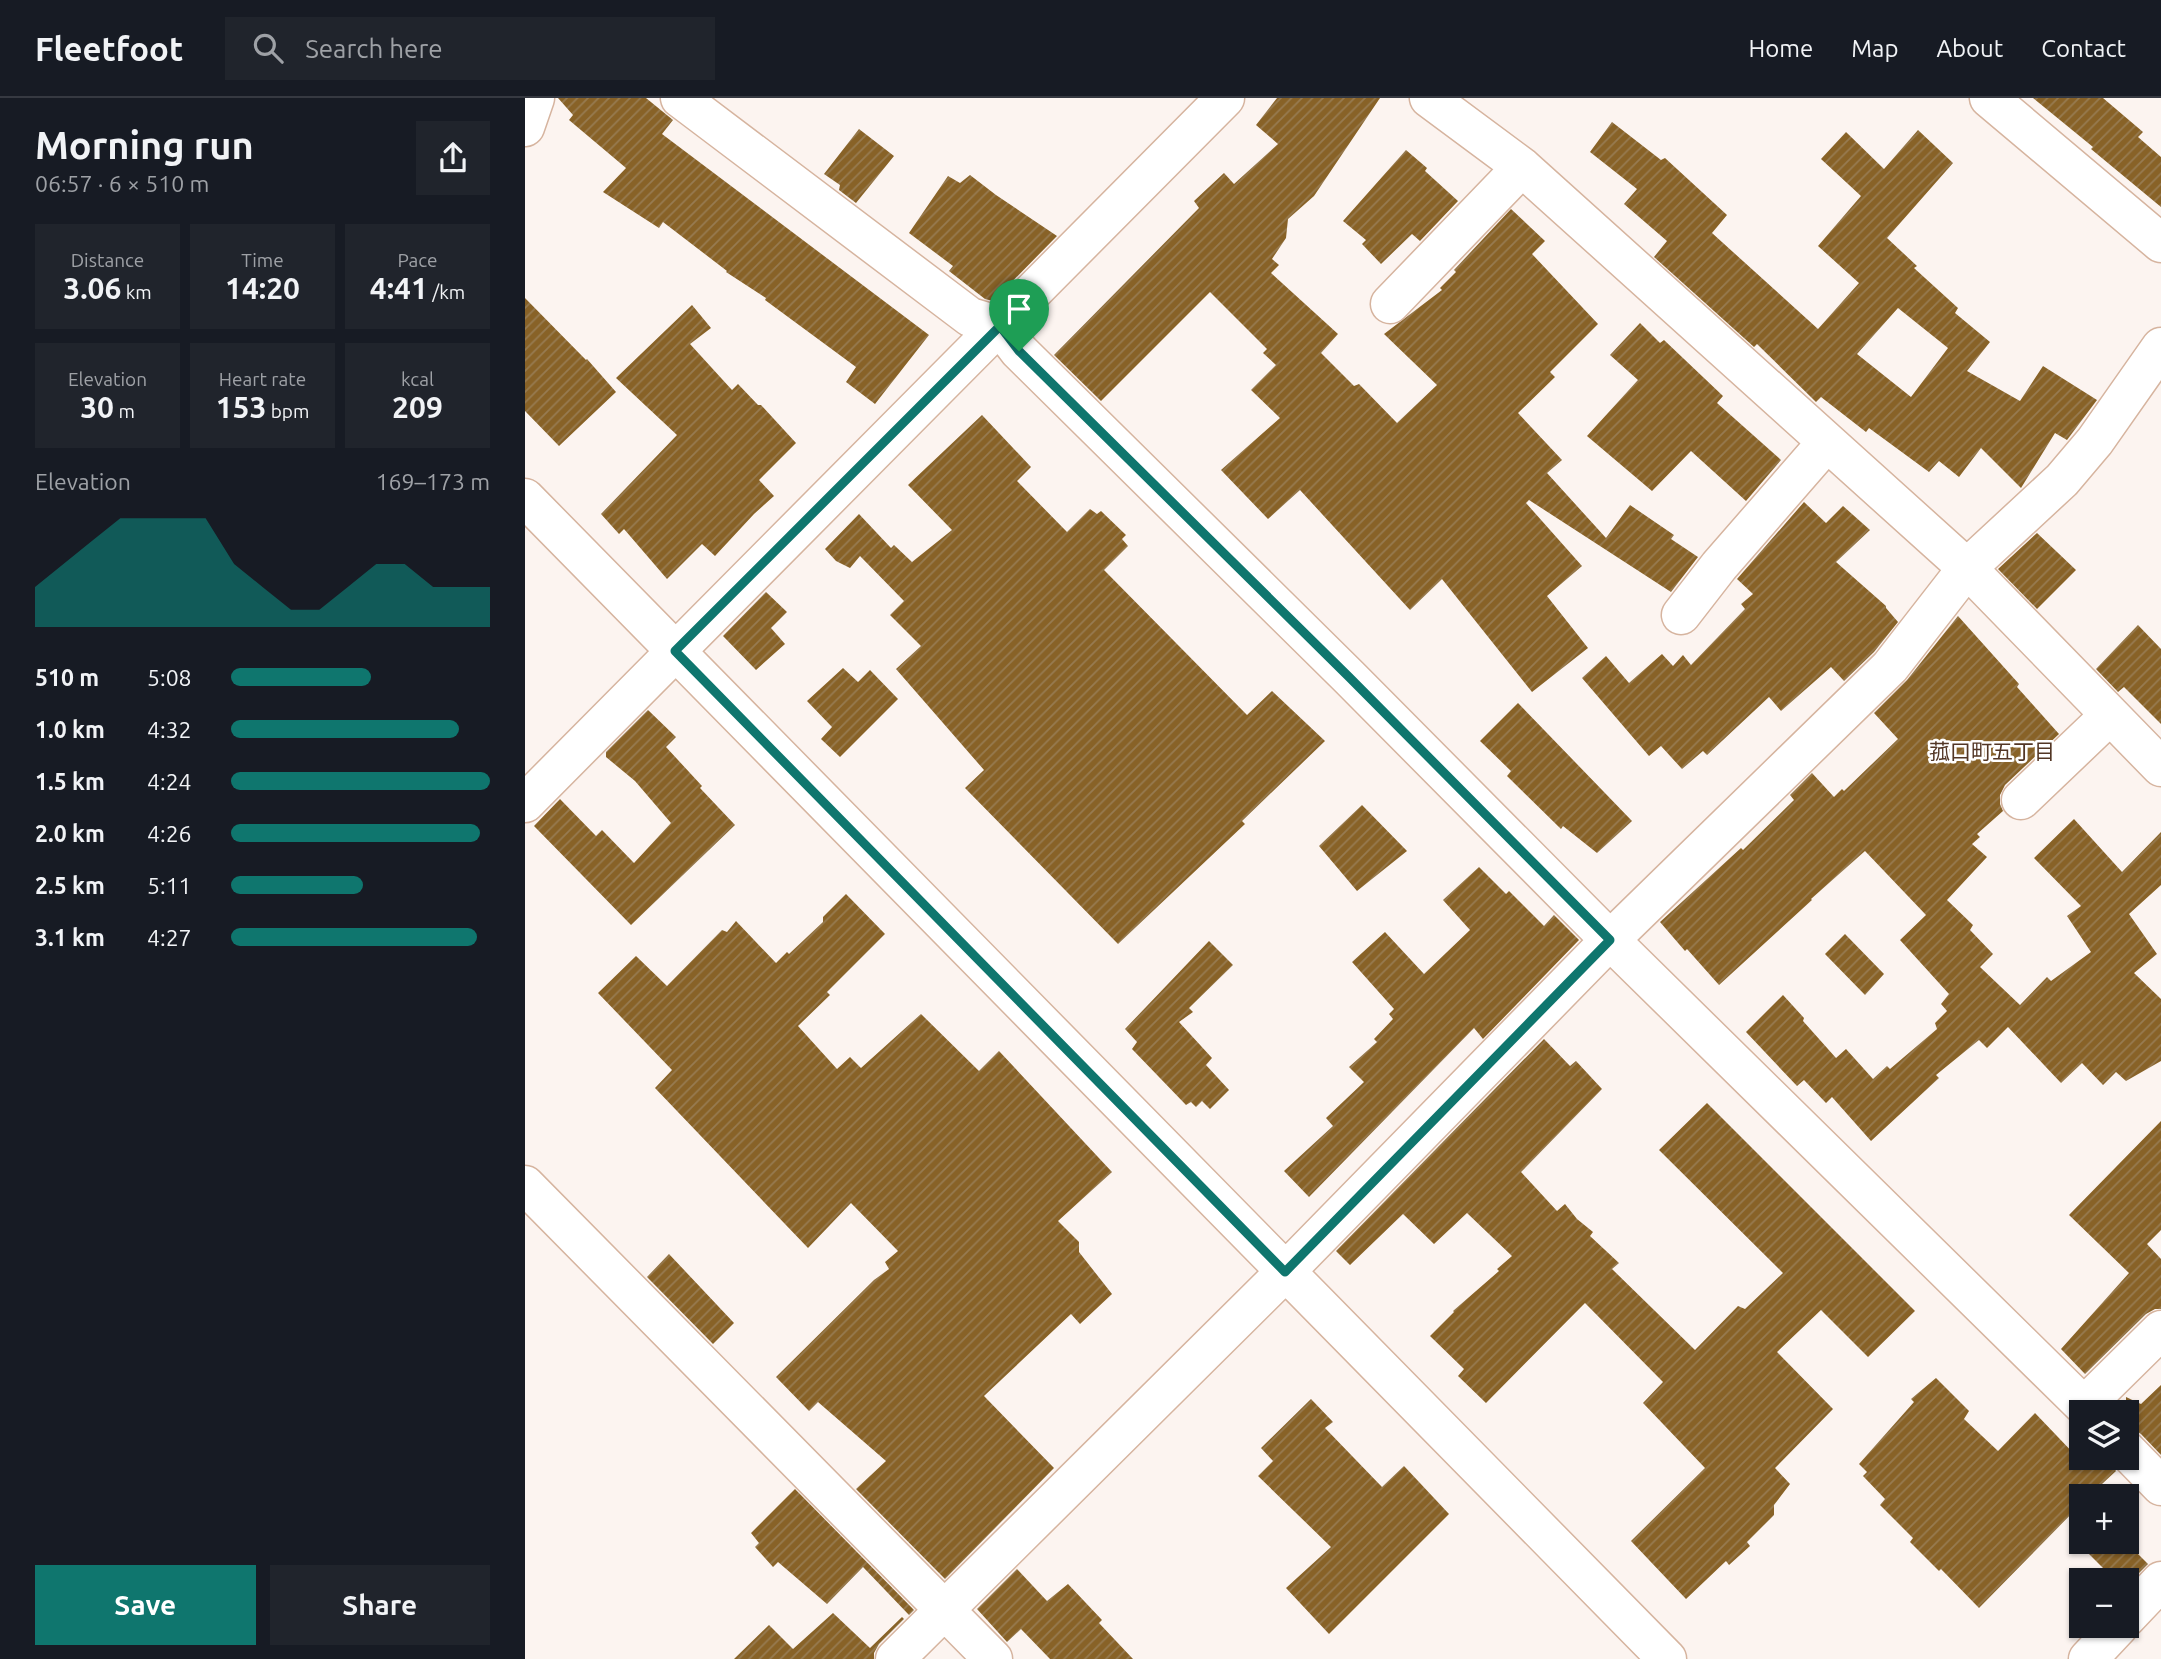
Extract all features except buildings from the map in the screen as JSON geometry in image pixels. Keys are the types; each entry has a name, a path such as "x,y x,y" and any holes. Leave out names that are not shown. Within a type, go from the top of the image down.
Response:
{"street":[{"path":"525,127 535,98"},
{"path":"680,98 970,317 1000,326 1019,351 1610,940 2078,1400"},
{"path":"525,803 1225,98"},
{"path":"1429,98 1522,167 1967,568 2161,767"},
{"path":"1990,98 2161,243"},
{"path":"1391,304 1522,167"},
{"path":"895,1659 1285,1272 1610,940 1890,667 1967,568 2062,480 2095,441 2161,347"},
{"path":"1681,615 1719,566 1827,442"},
{"path":"525,498 1667,1659"},
{"path":"2021,800 2110,715"},
{"path":"525,1185 993,1659"},
{"path":"2095,1400 2161,1330"},
{"path":"2139,1463 2161,1486"},
{"path":"2139,1604 2161,1581"},
{"path":"2088,1659 2108,1638"}],"district":[{"name":"菰口町五丁目","path":"1992,751"}],"route":[{"path":"1000,326 1019,351 1610,940 1285,1272 675,651 1000,326"}]}
